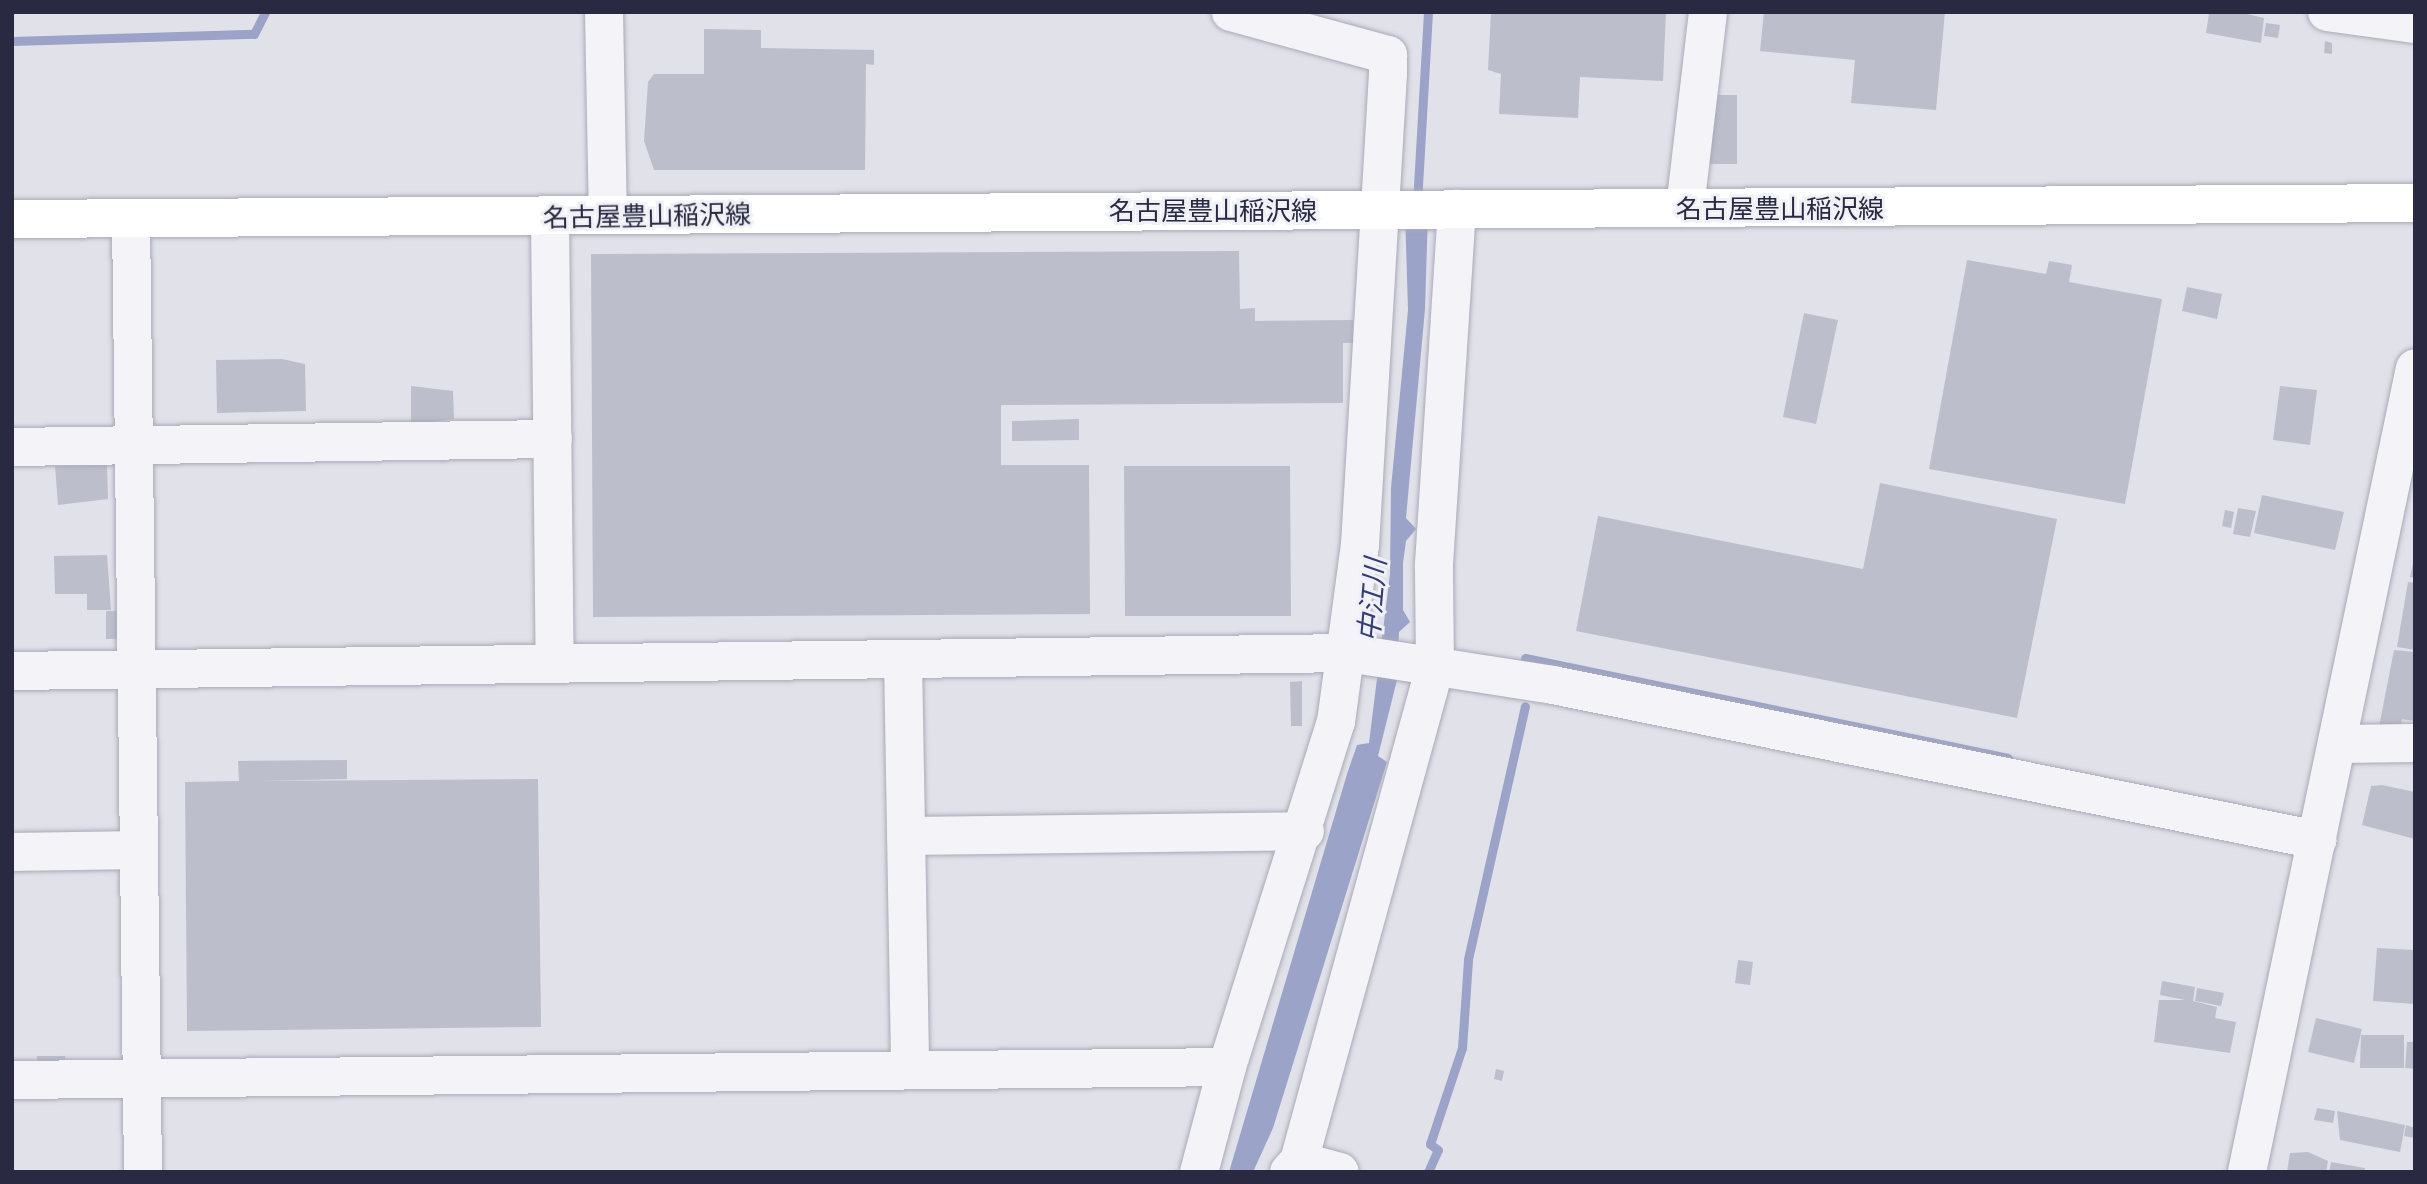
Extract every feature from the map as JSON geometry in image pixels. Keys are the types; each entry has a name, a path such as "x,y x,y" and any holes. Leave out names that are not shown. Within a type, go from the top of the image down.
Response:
{"main road":[{"name":"名古屋豊山稲沢線","path":"12,219 2415,203"}],"street":[{"path":"604,12 608,215"},
{"path":"1199,1172 1227,1066 1328,762 1360,545 1388,55 1231,12"},
{"path":"1685,208 1708,12"},
{"path":"2327,12 2415,24"},
{"path":"1340,1172 1294,1167 1427,666 1455,209"},
{"path":"551,217 555,663"},
{"path":"131,218 143,1172"},
{"path":"2247,1172 2415,368"},
{"path":"12,447 553,439"},
{"path":"12,671 1344,653 1553,685 2317,840"},
{"path":"903,659 910,1070"},
{"path":"2338,744 2415,743"},
{"path":"906,836 1305,831"},
{"path":"12,852 139,850"},
{"path":"12,1080 1227,1066"}],"water":[{"path":"1405,212 1428,213 1425,309 1406,518 1416,529 1406,541 1403,563 1403,610 1410,622 1399,632 1397,680 1378,756 1387,762 1273,1128 1253,1172 1229,1172 1347,774 1357,745 1369,743 1390,574 1391,488 1408,310"}],"building":[{"path":"1491,12 1666,12 1663,81 1580,77 1578,118 1499,114 1501,74 1488,70"},
{"path":"1764,12 1945,12 1936,110 1851,103 1855,60 1760,51"},
{"path":"2238,12 2264,18 2261,43 2206,33 2209,14"},
{"path":"2266,23 2280,25 2278,38 2264,36"},
{"path":"704,29 761,30 761,48 874,50 874,65 866,64 865,170 654,170 644,141 648,82 654,74 704,74"},
{"path":"2325,41 2332,43 2332,54 2324,53"},
{"path":"1708,95 1737,95 1737,164 1708,164"},
{"path":"1239,251 1240,309 1255,308 1255,321 1353,320 1353,343 1343,343 1343,403 1001,405 1001,465 1089,465 1090,614 593,617 591,254"},
{"path":"1967,260 2046,274 2049,261 2072,265 2069,282 2162,299 2125,504 1929,469"},
{"path":"2187,287 2222,294 2217,319 2182,311"},
{"path":"1804,313 1838,320 1816,424 1783,417"},
{"path":"282,359 305,364 306,411 217,413 216,360"},
{"path":"411,386 453,391 454,419 411,425"},
{"path":"2280,386 2317,390 2310,445 2273,440"},
{"path":"1079,419 1079,440 1012,441 1012,421"},
{"path":"107,465 108,499 58,505 55,466"},
{"path":"1124,466 1290,466 1291,616 1125,616"},
{"path":"1880,483 2057,519 2017,718 1576,631 1598,516 1863,569"},
{"path":"2262,495 2344,512 2335,550 2254,533"},
{"path":"2238,508 2256,511 2250,537 2233,534"},
{"path":"2225,510 2234,512 2231,528 2222,526"},
{"path":"107,555 111,610 87,610 87,594 55,594 54,556"},
{"path":"2415,558 2415,578 2410,577"},
{"path":"2408,582 2415,583 2415,650 2397,647"},
{"path":"106,611 121,611 121,639 106,639"},
{"path":"2394,650 2415,652 2415,721 2402,719 2400,731 2379,727"},
{"path":"1302,681 1302,726 1291,726 1290,682"},
{"path":"347,760 347,779 257,781 538,779 541,1027 187,1031 185,782 239,781 238,761"},
{"path":"2382,785 2415,792 2415,839 2362,825 2371,786"},
{"path":"2377,948 2415,950 2415,1004 2373,1001"},
{"path":"1738,960 1753,962 1750,985 1735,983"},
{"path":"2162,981 2195,987 2193,1001 2217,1007 2215,1018 2236,1022 2230,1053 2154,1042 2159,1000 2185,1000 2160,995"},
{"path":"2197,988 2224,993 2221,1006 2195,1001"},
{"path":"2316,1018 2362,1029 2354,1063 2308,1052"},
{"path":"2361,1035 2404,1035 2404,1068 2360,1068"},
{"path":"2407,1042 2415,1042 2415,1069 2405,1068"},
{"path":"37,1056 65,1056 65,1067 37,1067"},
{"path":"1496,1069 1504,1071 1502,1081 1494,1079"},
{"path":"2317,1108 2335,1111 2333,1123 2314,1120"},
{"path":"2337,1111 2405,1125 2400,1152 2340,1140"},
{"path":"2406,1125 2415,1128 2415,1138 2404,1136"},
{"path":"2308,1152 2328,1161 2326,1172 2287,1172 2290,1153"},
{"path":"2331,1162 2365,1168 2365,1172 2329,1172"}],"waterway":[{"path":"12,41 254,34 265,12"},
{"name":"中江川","path":"1417,203 1428,12"},
{"path":"1525,658 2008,758"},
{"path":"1428,1172 1438,1150 1430,1144 1462,1048 1468,959 1525,706"}]}
